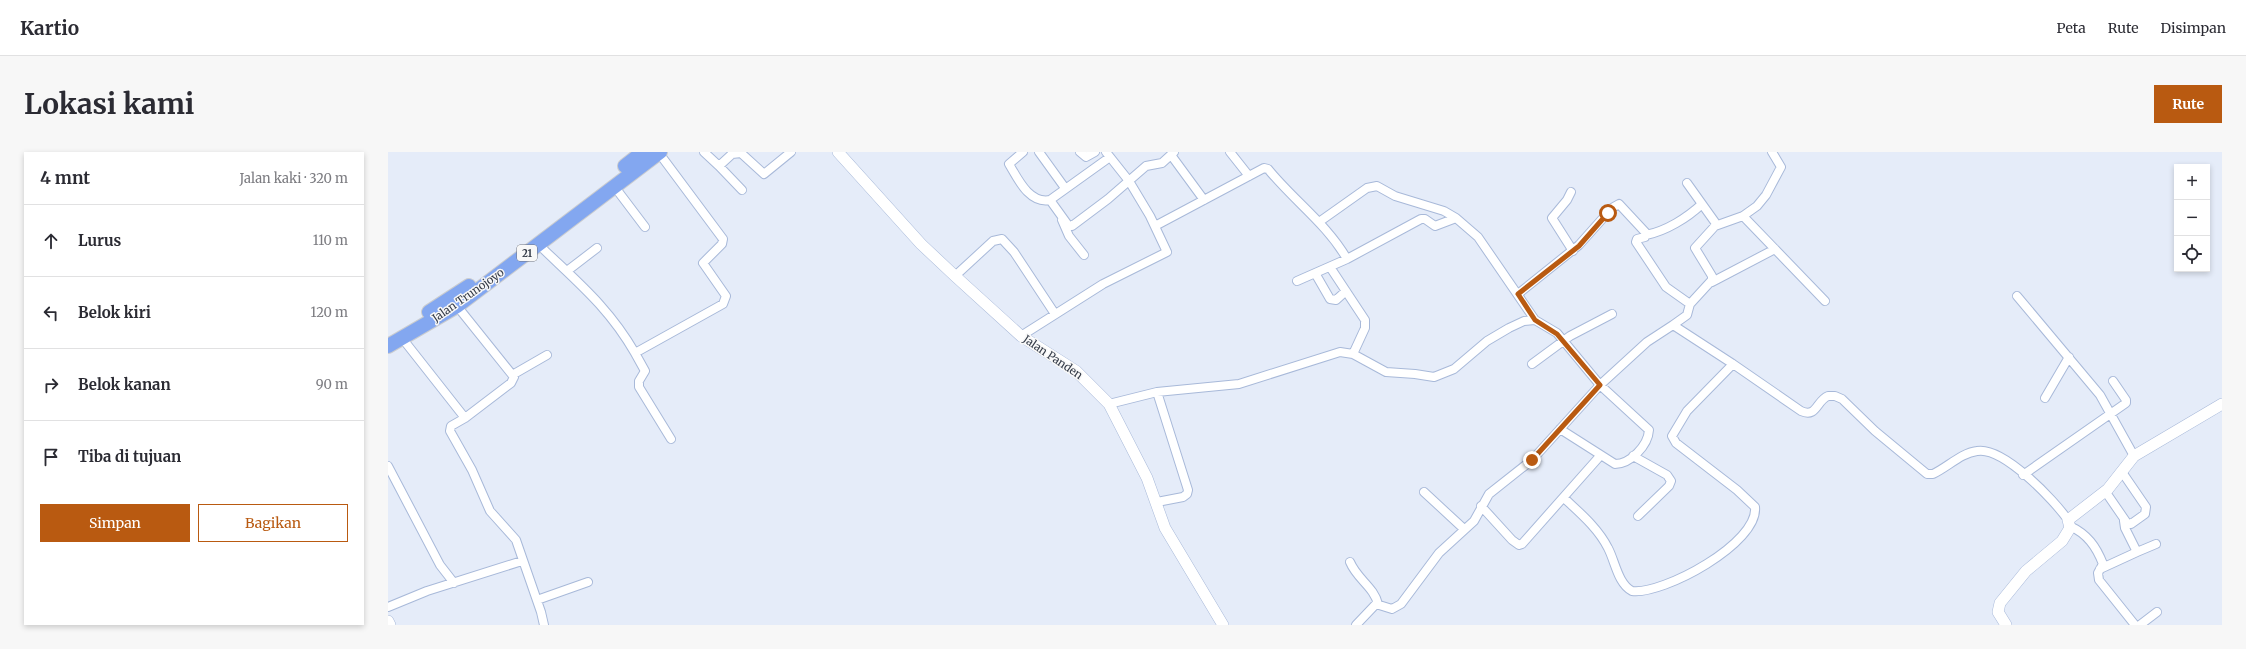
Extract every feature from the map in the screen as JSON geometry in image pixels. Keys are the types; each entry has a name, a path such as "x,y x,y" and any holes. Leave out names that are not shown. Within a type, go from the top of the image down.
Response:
{"highway":[{"name":"Jalan Trunojoyo","path":"388,337 479,280 644,152"},
{"name":"Jalan Trunojoyo","path":"388,346 457,306 659,153"}],"street":[{"path":"704,152 742,190"},
{"path":"719,166 728,156 738,153 746,157 765,174 791,152"},
{"name":"Jalan Panden","path":"838,152 922,244 955,276 1021,336 1076,371 1109,404 1147,478 1157,502 1165,528 1223,625"},
{"path":"1021,336 1103,284 1166,253 1166,248 1155,226 1129,181 1108,154 1050,200 1040,201 1034,199 1009,164 1010,161 1023,152"},
{"path":"1039,152 1065,188"},
{"path":"1080,152 1086,157 1095,152"},
{"path":"1230,152 1249,176"},
{"path":"1712,282 1712,276 1695,249 1710,230 1717,225 1743,216 1760,202 1780,170 1781,165 1772,152"},
{"path":"635,353 723,304 726,299 702,262 721,245 723,239 659,153"},
{"path":"1050,200 1068,225 1072,226 1148,164 1162,163 1172,153 1204,200"},
{"path":"1155,226 1264,168 1268,169 1294,198 1319,222 1337,242 1347,259"},
{"path":"1687,183 1717,225"},
{"path":"614,186 645,227"},
{"path":"1319,222 1367,188 1373,186 1381,188 1402,199 1444,211 1456,218 1474,233 1535,320 1552,329 1564,341 1600,385 1649,430 1645,442 1633,456 1626,462 1615,464 1600,456 1560,429"},
{"path":"1570,192 1567,200 1552,218 1573,251"},
{"path":"1518,294 1573,251 1618,204 1624,207 1646,235"},
{"path":"1690,304 1666,287 1636,244 1637,239 1644,238 1646,235 1657,232 1682,220 1702,204"},
{"path":"1061,216 1063,226 1084,254"},
{"path":"1743,216 1825,301"},
{"path":"1297,281 1347,259 1421,219 1425,219 1435,226 1456,218"},
{"path":"955,276 994,242 1002,239 1014,252 1055,314"},
{"path":"538,244 610,313 645,371 639,381 639,387 671,440"},
{"path":"567,271 597,248"},
{"path":"1378,604 1392,609 1401,604 1439,553 1474,521 1489,494 1532,460 1600,385 1647,342 1687,315 1690,304 1712,282 1775,249"},
{"path":"1330,267 1363,316 1366,324 1353,354"},
{"path":"1315,273 1330,299 1336,300 1346,291"},
{"path":"2017,296 2097,390 2111,412 2134,456"},
{"path":"457,306 514,374"},
{"path":"1532,364 1588,326 1612,314"},
{"path":"1109,404 1158,392 1239,384 1340,352 1353,354 1386,372 1415,374 1434,378 1454,369 1487,341 1509,328 1524,321 1535,320"},
{"path":"1673,325 1733,364 1780,398 1805,413 1814,412 1828,396 1835,396 1842,399 1875,431 1927,474 1933,474 1964,455 1978,450 1999,455 2050,499 2069,523 2085,533 2090,539 2103,564 2100,570 2099,580 2135,625"},
{"path":"402,338 465,418"},
{"path":"544,625 516,540 490,511 472,470 450,431 451,426 465,418 511,384 514,374 547,355"},
{"path":"2046,398 2069,357"},
{"path":"1564,498 1590,522 1608,548 1624,585 1632,591 1655,588 1676,580 1727,552 1736,543 1754,518 1755,507 1737,490 1676,444 1672,436 1687,411 1733,364"},
{"path":"2023,475 2126,402 2113,380"},
{"path":"1157,502 1183,497 1187,494 1188,490 1158,392"},
{"path":"2006,625 1998,612 2000,603 2026,571 2066,536 2069,523 2105,491 2134,456 2222,404"},
{"path":"1481,506 1512,540 1520,545 1525,542 1600,456"},
{"path":"1633,456 1667,476 1671,482 1669,486 1638,516"},
{"path":"388,466 440,565 454,583"},
{"path":"2122,472 2147,509 2140,519 2131,524 2124,521"},
{"path":"2105,491 2124,521 2125,528 2137,552"},
{"path":"1424,492 1464,529"},
{"path":"2100,570 2156,544"},
{"path":"388,607 427,591 522,561"},
{"path":"1350,562 1359,578 1375,594 1378,604"},
{"path":"536,600 588,582"},
{"path":"1356,625 1374,606 1378,604"},
{"path":"2140,625 2157,612"},
{"path":"388,621 390,625"}],"route":[{"path":"1532,460 1600,385 1564,341 1552,329 1535,320 1518,294 1579,246 1608,213"}]}
